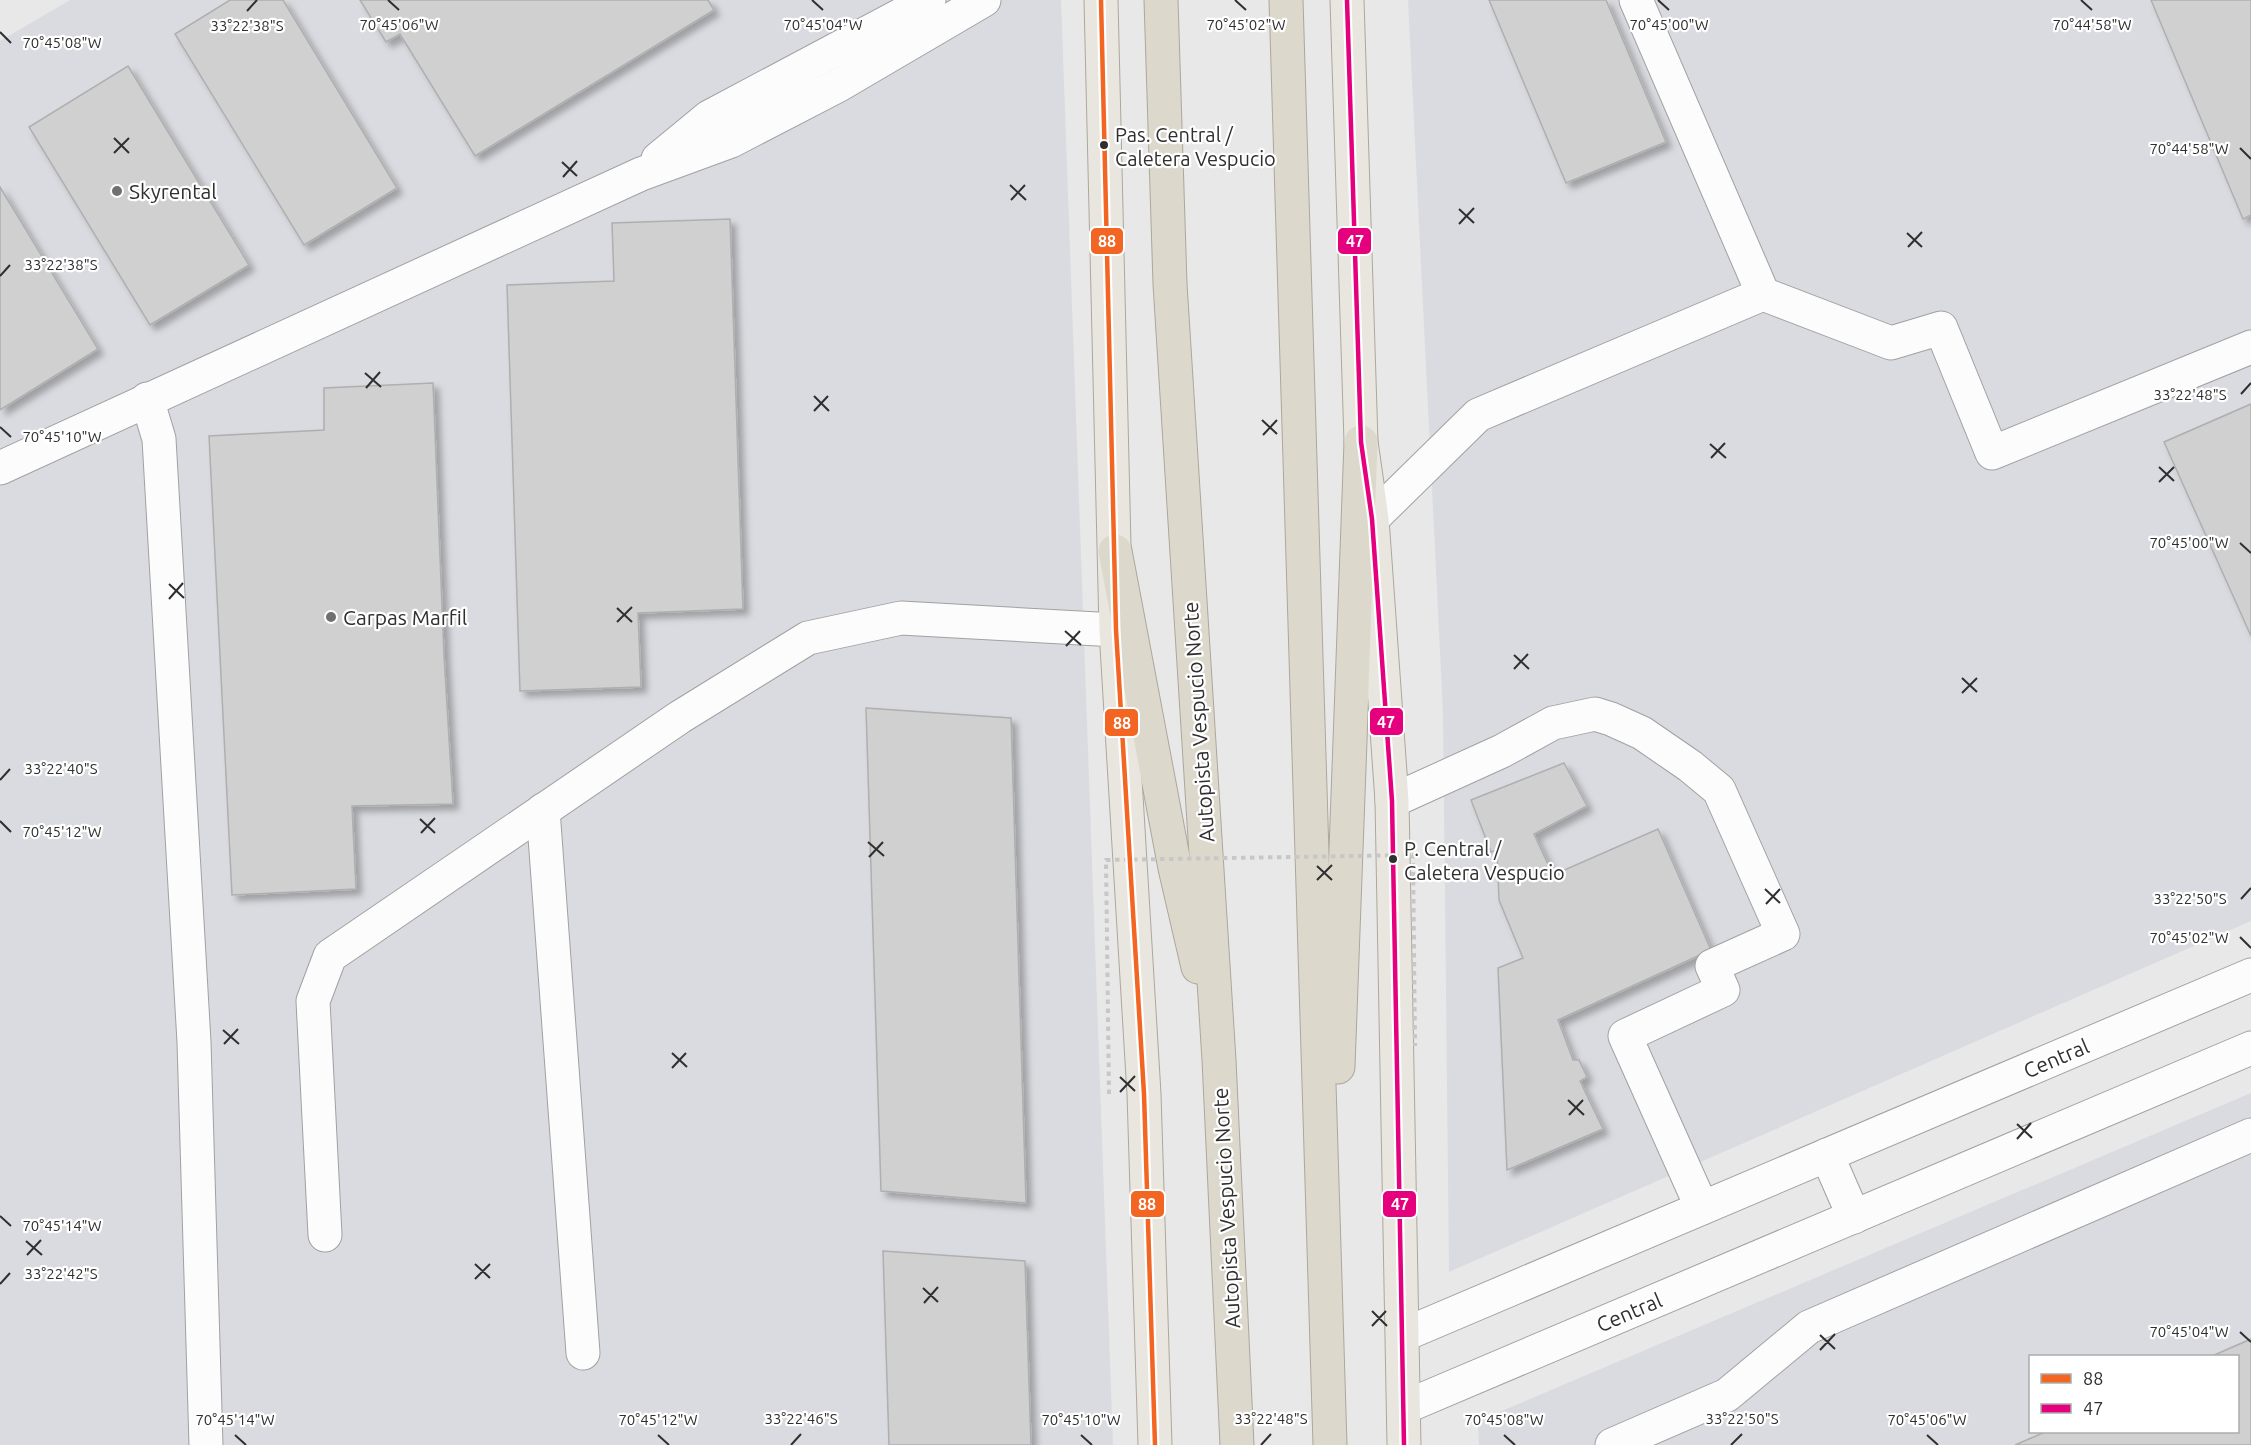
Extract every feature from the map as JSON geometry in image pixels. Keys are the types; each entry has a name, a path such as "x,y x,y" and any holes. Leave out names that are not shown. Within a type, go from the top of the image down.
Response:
{"highway":[{"name":"Autopista Vespucio Norte","path":"1161,0 1170,284 1219,1060 1237,1445"},
{"path":"1286,0 1329,1445"},
{"path":"1327,1366 1361,442"},
{"path":"1115,550 1175,868 1219,1060"}],"main road":[{"path":"1101,0 1116,630 1144,1094 1155,1445"},
{"path":"1347,0 1361,442 1372,519 1392,801 1404,1445"}],"street":[{"path":"641,174 709,117 929,0"},
{"path":"0,468 641,174 732,141 839,85 984,0"},
{"path":"1636,0 1763,294"},
{"path":"1372,519 1478,415 1763,294 1891,344 1941,328 1992,453 2251,347"},
{"path":"147,399 159,439 193,1030 206,1445"},
{"path":"325,1235 313,1000 330,956 680,717 808,638 901,618 1116,630"},
{"path":"1392,801 1502,751 1553,723 1595,714 1642,733 1690,766 1719,790 1783,934 1712,966 1723,990 1625,1036 1702,1208"},
{"path":"543,810 583,1353"},
{"name":"Central","path":"1402,1335 2251,975"},
{"name":"Central","path":"1404,1407 2251,1048"},
{"path":"1612,1445 1727,1395 1809,1327 2251,1136"},
{"path":"1827,1155 1854,1217"}],"path":[{"path":"1109,1094 1106,860 1413,855 1415,1046"}],"shaded area":[{"path":"70,0 1061,0 1113,1445 0,1445 0,41"},
{"path":"1408,0 2251,0 2251,921 1449,1272 1443,713"},
{"path":"2251,1093 2251,1445 1479,1445 1478,1421"}],"building":[{"path":"230,0 283,0 397,188 304,245 175,34"},
{"path":"360,0 708,0 714,10 475,156 400,34 386,42"},
{"path":"1489,0 1606,0 1666,142 1566,183"},
{"path":"2151,0 2251,0 2251,215 2243,219"},
{"path":"128,66 249,265 150,325 29,127"},
{"path":"0,187 98,349 0,410"},
{"path":"730,219 743,609 638,613 641,687 520,691 507,285 614,281 612,223"},
{"name":"Carpas Marfil","path":"433,383 444,656 453,804 352,806 356,889 232,895 209,436 324,430 324,388"},
{"path":"2251,404 2251,636 2164,442"},
{"path":"866,708 1011,718 1026,1203 881,1191"},
{"path":"1564,763 1587,806 1534,834 1553,875 1658,829 1711,950 1558,1020 1573,1060 1579,1060 1587,1077 1580,1081 1603,1129 1507,1170 1498,968 1523,958 1499,900 1497,850 1491,852 1471,800"},
{"path":"883,1251 1025,1261 1031,1445 889,1445"},
{"path":"2251,1339 2251,1445 2015,1445 2043,1433 2239,1433 2239,1355 2214,1355"}],"transit line":[{"name":"88","path":"1101,0 1116,630 1144,1094 1155,1445"},
{"name":"47","path":"1347,0 1361,442 1372,519 1392,801 1404,1445"}],"place":[{"name":"Pas. Central / Caletera Vespucio","path":"1104,145"},
{"name":"Skyrental","path":"117,191"},
{"name":"Carpas Marfil","path":"331,617"},
{"name":"P. Central / Caletera Vespucio","path":"1393,859"}]}
